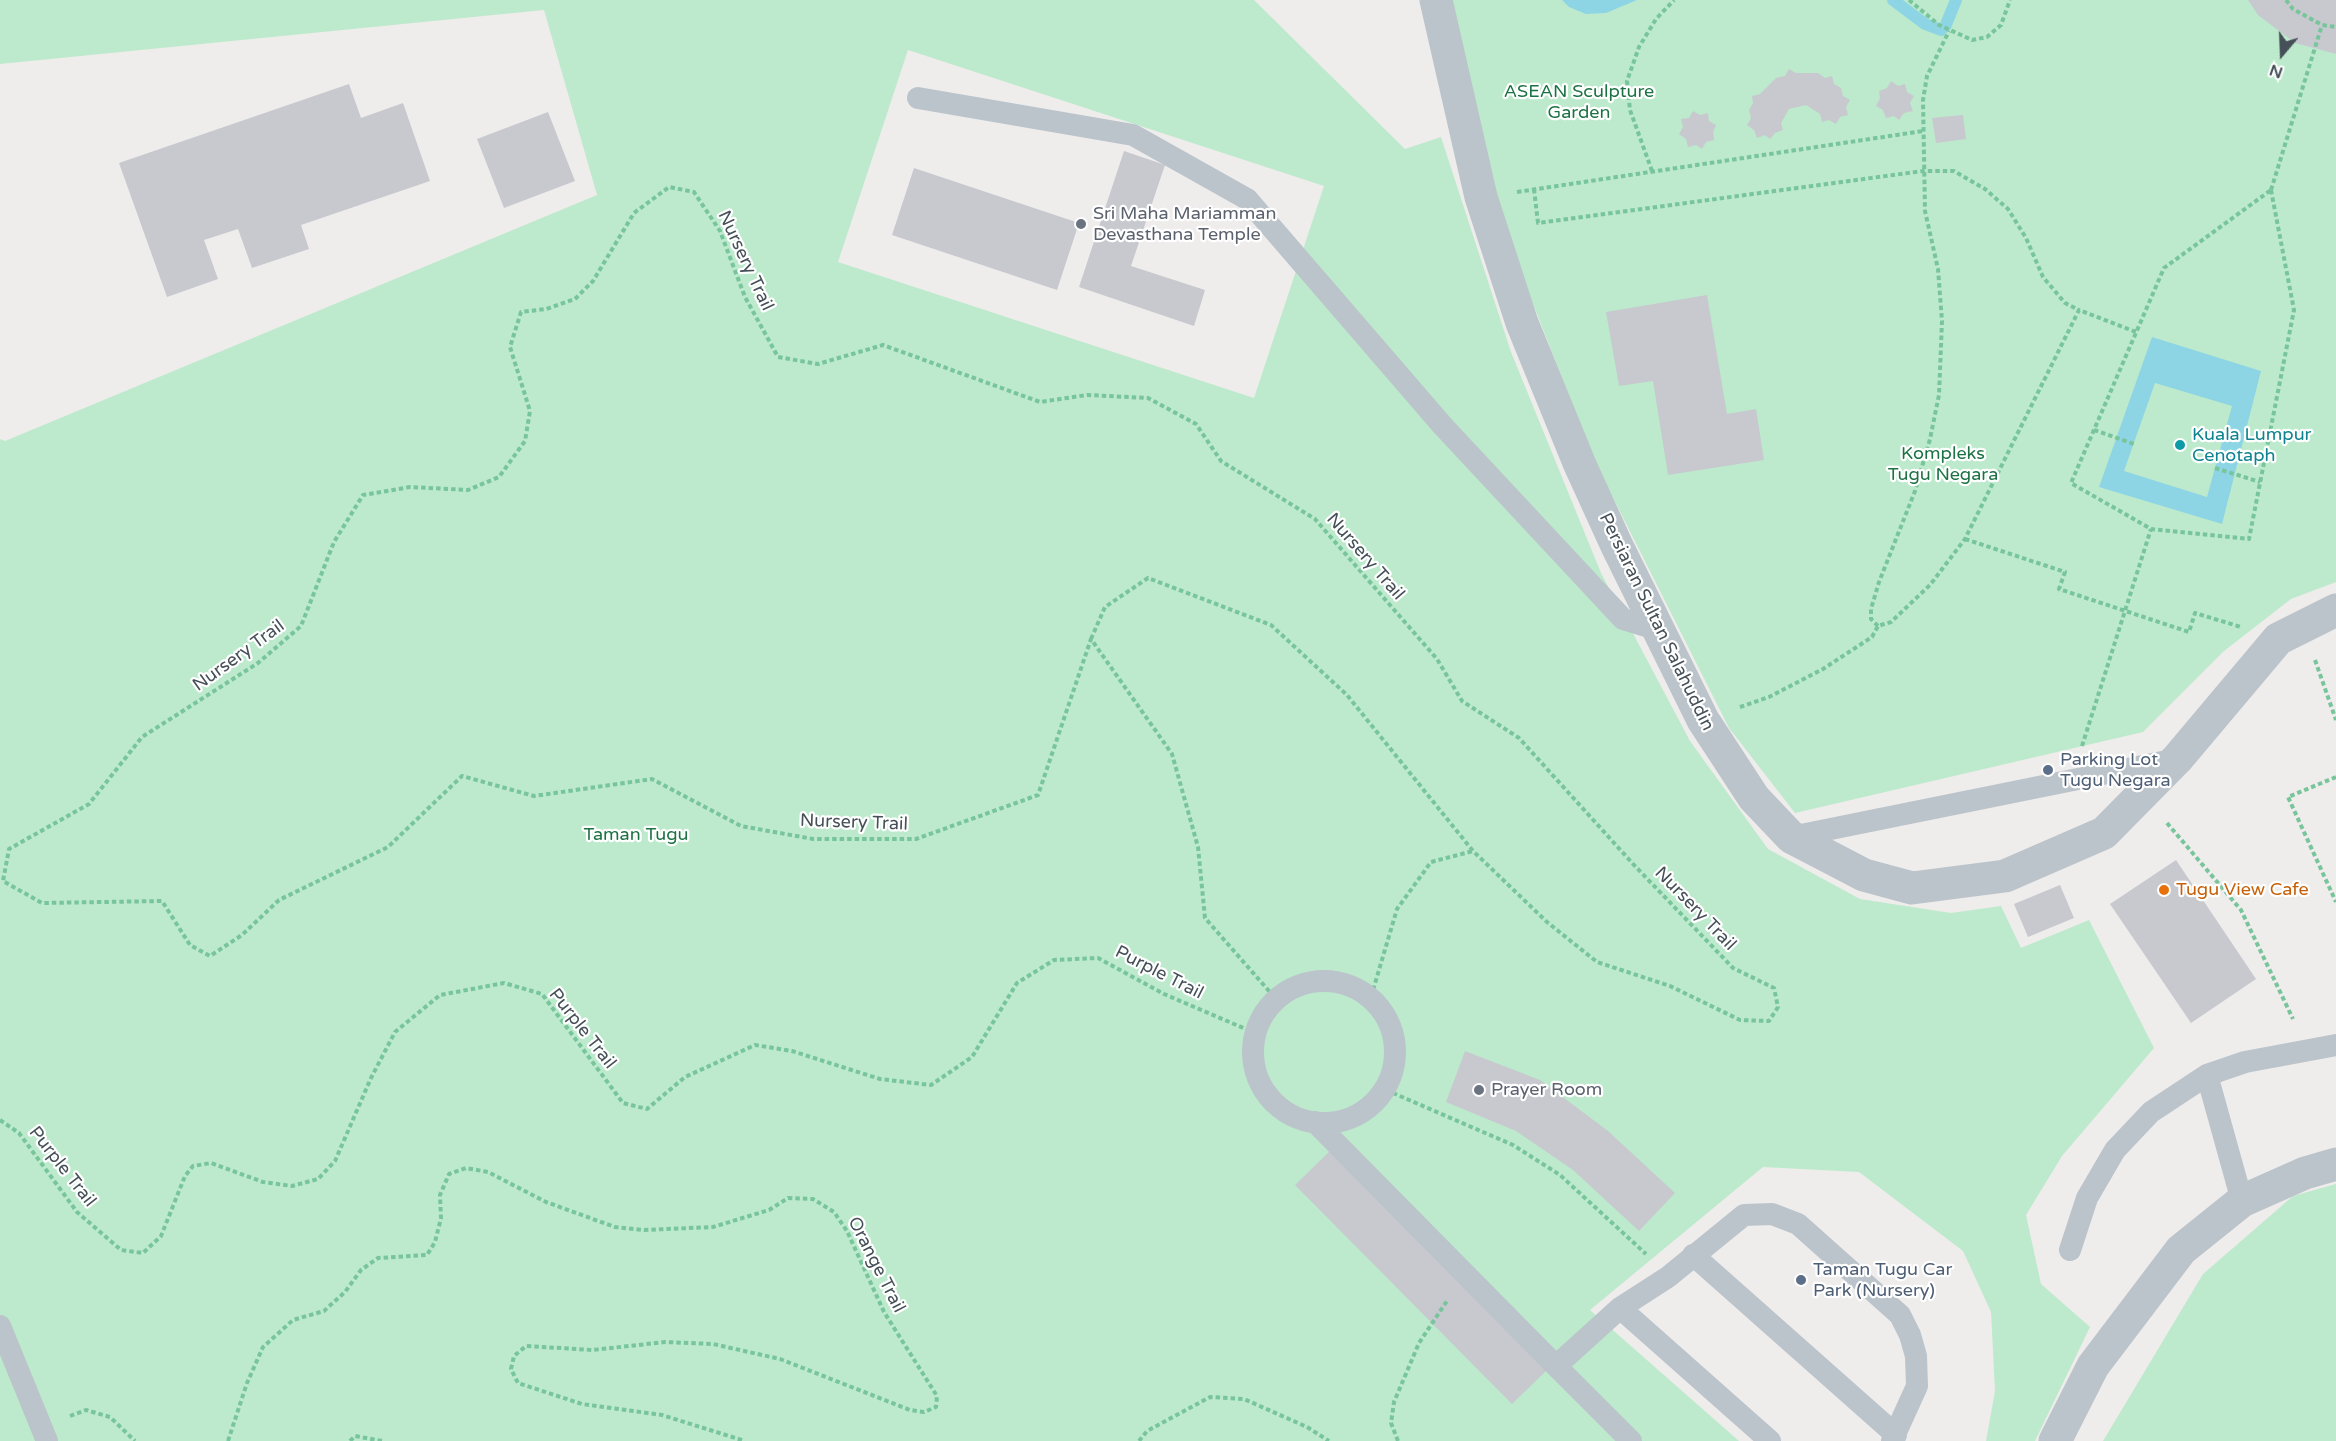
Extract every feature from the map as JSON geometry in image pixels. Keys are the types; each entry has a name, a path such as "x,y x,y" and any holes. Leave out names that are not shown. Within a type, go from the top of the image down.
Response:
{"street":[{"name":"Persiaran Sultan Salahuddin","path":"1436,0 1481,197 1522,323 1580,465 1703,720 1754,798 1791,837 1864,875 1912,888 2005,876 2104,833 2177,759 2291,632 2336,610"},
{"path":"2055,1441 2093,1366 2181,1250 2242,1201 2305,1173 2336,1164"}],"lane":[{"path":"918,98 1133,135 1247,199 1442,425 1623,619 1659,630"},
{"path":"1791,837 2177,759"},
{"path":"1333,980 1353,986 1371,997 1384,1012 1393,1030 1396,1051 1394,1071 1386,1090 1373,1105 1355,1116 1336,1122 1315,1122 1296,1117 1278,1106 1264,1091 1256,1073 1253,1052 1255,1033 1263,1014 1276,999 1293,987 1313,981 1333,980"},
{"path":"2070,1250 2087,1198 2115,1150 2151,1112 2207,1075 2245,1062 2336,1045"},
{"path":"2207,1075 2242,1201"},
{"path":"1315,1122 1631,1441"},
{"path":"1556,1366 1620,1308 1668,1277 1693,1255 1744,1215 1772,1214 1798,1224 1900,1315 1910,1335 1916,1356 1917,1386 1894,1438 1693,1255"},
{"path":"1620,1308 1770,1441"},
{"path":"0,1326 47,1441"}],"path":[{"path":"1652,171 1630,110 1627,81 1639,47 1656,20 1674,0"},
{"path":"1909,0 1949,31 1972,40 1988,37 2001,25 2010,0"},
{"path":"2286,0 2293,9 2322,24 2336,27"},
{"path":"2271,190 2164,268 2072,483 2151,529 2249,539 2294,310 2271,190 2322,24"},
{"path":"1878,626 1871,619 1878,582 1915,490 1930,439 1939,395 1942,321 1938,269 1925,211 1923,131 1927,76 1949,31"},
{"path":"1481,197 1923,131"},
{"path":"1534,189 1538,223 1923,171 1954,171 1994,196 2008,209 2026,238 2043,278 2065,303 2136,332"},
{"name":"Nursery Trail","path":"669,187 694,192 720,231 745,297 778,357 818,364 883,345 1040,402 1087,395 1148,398 1196,424 1221,461 1315,519 1437,659 1462,701 1519,738 1634,865 1733,968 1774,988 1778,1007 1769,1021 1740,1020 1670,986 1597,962 1547,922 1473,850 1347,695 1271,625 1148,578 1105,607 1091,639 1038,795 916,839 813,839 741,826 651,779 534,796 462,776 388,847 279,900 242,935 210,956 190,945 162,901 42,903 3,882 9,849 89,804 142,737 258,663 301,626 334,542 363,495 410,488 468,490 499,477 525,441 530,411 510,347 521,312 546,309 575,299 592,281 634,213 669,187"},
{"path":"1703,720 1769,697 1823,669 1872,637 1878,626 1891,622 1930,585 1965,539 2079,310"},
{"path":"2094,430 2134,444"},
{"path":"2215,468 2260,482"},
{"path":"2071,781 2151,529"},
{"path":"1965,539 2065,572 2059,589 2188,632 2195,613 2291,632 2336,720"},
{"path":"1091,639 1172,754 1198,847 1204,918 1276,999"},
{"path":"2336,777 2288,797 2336,902"},
{"path":"2143,795 2241,910 2307,1049"},
{"path":"1371,997 1396,909 1431,862 1473,850"},
{"name":"Purple Trail","path":"0,1120 19,1133 77,1212 121,1250 143,1253 161,1236 185,1176 193,1166 211,1163 263,1182 292,1186 318,1179 335,1161 371,1078 395,1032 440,995 504,983 542,994 623,1103 647,1109 685,1077 755,1045 792,1051 880,1079 931,1085 972,1057 1017,983 1054,960 1098,958 1164,994 1255,1033"},
{"path":"1386,1090 1513,1145 1560,1175 1618,1226 1668,1277"},
{"name":"Orange Trail","path":"228,1441 247,1383 262,1347 293,1320 324,1311 345,1292 361,1270 378,1258 427,1255 435,1242 441,1218 440,1195 449,1174 466,1168 488,1172 546,1202 615,1227 644,1230 713,1227 769,1210 788,1198 813,1199 834,1212 847,1231 884,1312 937,1396 936,1407 924,1412 910,1410 780,1359 713,1344 665,1342 593,1350 526,1346 514,1356 511,1369 518,1383 582,1404 663,1415 745,1441"},
{"path":"1398,1441 1391,1424 1394,1401 1419,1343 1447,1302 1470,1278"},
{"path":"1139,1441 1147,1431 1210,1397 1244,1399 1308,1427 1329,1441"},
{"path":"65,1425 69,1417 86,1410 110,1417 135,1441"},
{"path":"351,1441 355,1436 382,1441"}],"green space":[{"name":"Taman Tugu","path":"0,0 1254,0 1405,149 1441,137 1511,352 1601,573 1690,741 1768,849 1860,899 1951,913 2001,906 2021,948 2089,920 2154,1048 2062,1156 2026,1215 2041,1284 2090,1327 2035,1441 1986,1441 1995,1391 1991,1312 1963,1251 1859,1172 1763,1167 1590,1310 1739,1441 0,1441 0,439 5,441 597,195 544,10 0,64","holes":["908,50 1324,186 1254,398 838,262"]},
{"name":"Kompleks Tugu Negara","path":"1450,0 2336,0 2336,582 2291,599 2224,651 2143,732 1795,813 1729,728 1595,462 1499,217"},
{"path":"2336,1184 2336,1441 2103,1441 2203,1274 2293,1196"}],"water":[{"path":"1562,0 1637,0 1606,13 1586,14 1569,7"},
{"path":"2152,337 2261,371 2222,524 2099,487","holes":["2155,383 2232,406 2207,497 2124,471"]}],"building":[{"path":"2248,0 2336,0 2336,54 2295,43 2258,15"},
{"path":"1789,69 1796,73 1818,73 1825,78 1832,76 1834,84 1841,88 1843,96 1850,100 1846,107 1848,115 1840,117 1836,124 1829,120 1822,122 1820,114 1806,105 1789,109 1781,123 1783,130 1775,133 1770,139 1765,135 1757,138 1754,130 1747,125 1751,118 1749,110 1753,103 1752,96 1760,94 1776,78 1785,76"},
{"path":"1891,81 1898,86 1905,84 1907,92 1914,96 1910,103 1913,111 1904,113 1899,120 1894,116 1886,118 1883,110 1876,106 1880,98 1879,91 1887,88"},
{"path":"349,84 361,118 403,103 430,181 301,225 309,249 252,268 238,229 204,240 218,279 167,297 119,163"},
{"path":"1693,111 1700,115 1708,113 1709,121 1716,125 1713,132 1714,140 1706,142 1702,149 1696,145 1688,147 1686,139 1679,134 1683,127 1681,119 1689,118"},
{"path":"548,112 575,181 504,208 477,139"},
{"path":"1963,115 1966,139 1936,143 1932,118"},
{"path":"1124,151 1165,165 1131,266 1205,290 1194,326 1079,287"},
{"path":"914,168 1079,223 1057,290 892,235"},
{"path":"1707,295 1727,414 1756,409 1764,460 1668,475 1653,381 1619,386 1606,312"},
{"path":"2176,860 2256,979 2191,1023 2110,904"},
{"path":"2060,885 2074,918 2028,937 2014,904"},
{"path":"1465,1051 1540,1080 1608,1131 1675,1193 1639,1231 1573,1170 1516,1131 1446,1102"},
{"path":"1330,1151 1547,1370 1512,1404 1295,1185"}],"waterway":[{"path":"1893,0 1925,24 1941,30"},
{"path":"1945,27 1956,0"}],"place":[{"name":"Sri Maha Mariamman Devasthana Temple","path":"1081,224"},
{"name":"Kuala Lumpur Cenotaph","path":"2180,445"},
{"name":"Parking Lot Tugu Negara","path":"2048,770"},
{"name":"Tugu View Cafe","path":"2164,890"},
{"name":"Prayer Room","path":"1479,1090"},
{"name":"Taman Tugu Car Park (Nursery)","path":"1801,1280"}],"park label":[{"name":"ASEAN Sculpture Garden","path":"1579,102"}]}
